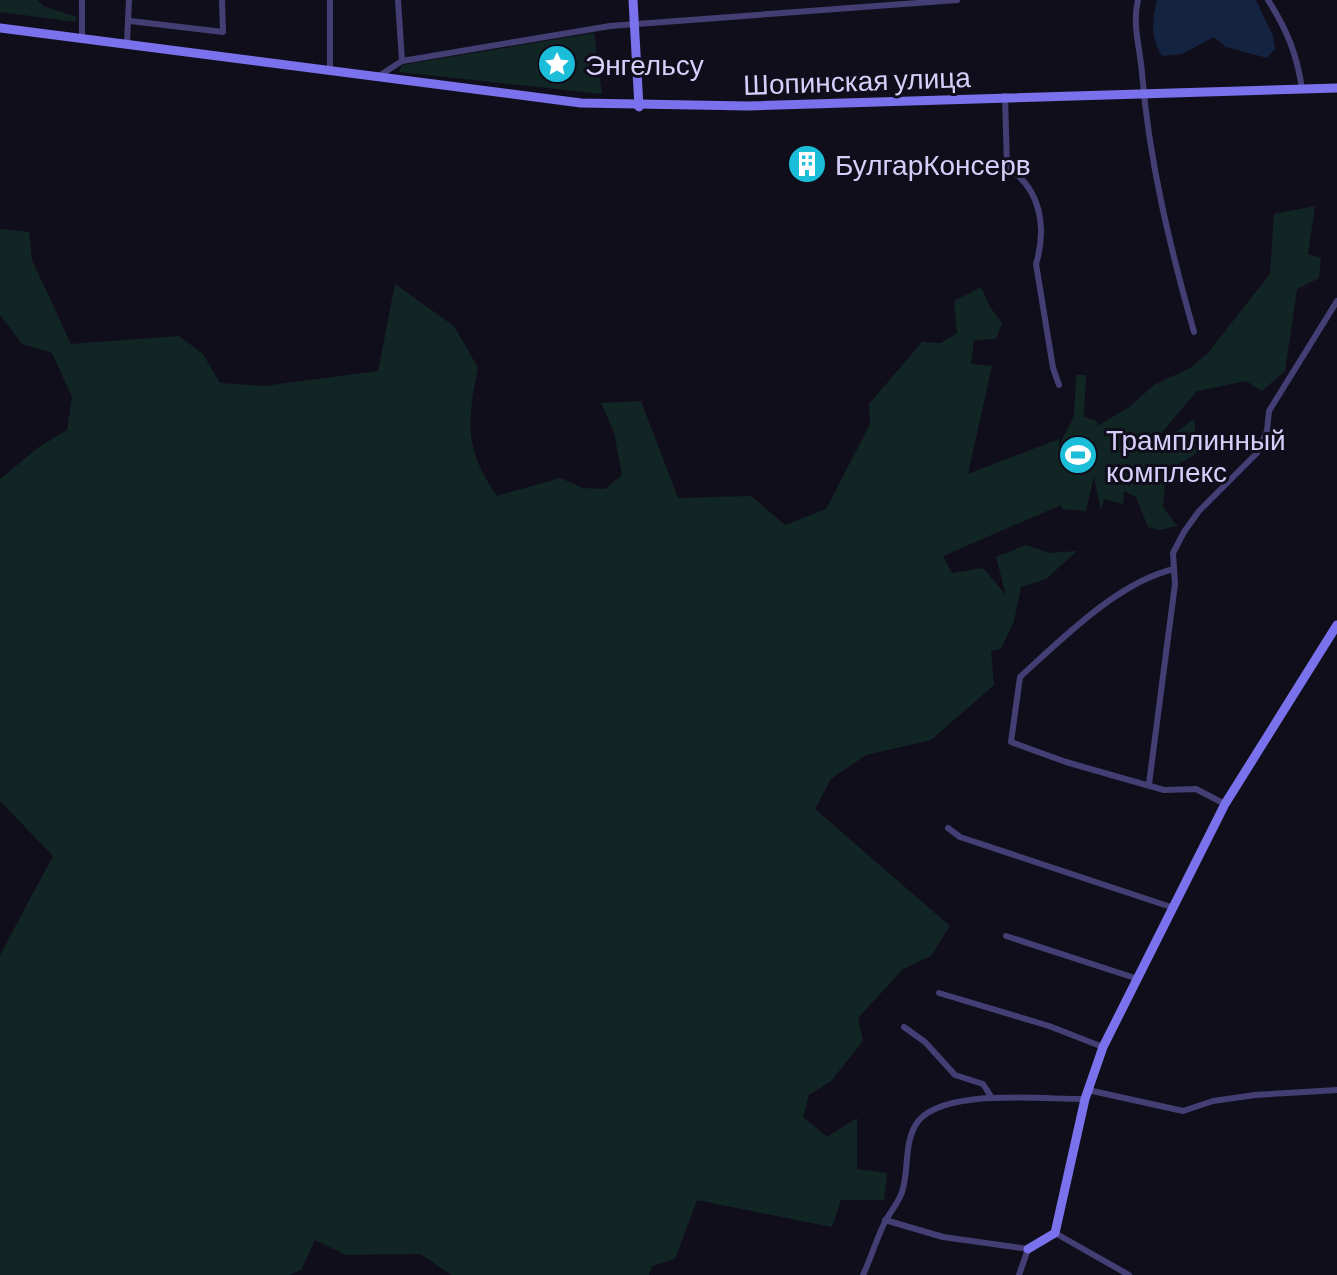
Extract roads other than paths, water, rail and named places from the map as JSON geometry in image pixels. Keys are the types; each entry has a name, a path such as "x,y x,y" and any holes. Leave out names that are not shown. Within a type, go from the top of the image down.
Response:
{"street":[{"path":"82,0 82,37"},
{"path":"127,42 129,0"},
{"path":"130,21 223,32 222,0"},
{"path":"330,0 330,70"},
{"path":"398,0 402,61"},
{"path":"633,0 639,107"},
{"path":"379,76 402,61 635,23 957,0"},
{"path":"1138,0 1135,15 1143,94 1165,226 1194,332"},
{"path":"1268,0 1286,26 1296,53 1302,89"},
{"name":"Шопинская улица","path":"0,28 581,103 639,107 807,105 1005,96 1337,88"},
{"path":"1005,96 1007,167 1033,191 1039,210 1041,249 1036,264 1053,368 1059,385"},
{"path":"1149,784 1174,569 1173,553 1191,521 1257,453 1267,431 1269,411 1337,301"},
{"path":"1174,569 1149,575 1075,628 1020,677 1011,742 1066,762 1164,790 1196,789 1225,804"},
{"path":"885,1220 943,1237 1028,1249 1055,1233 1086,1094 1103,1047 1225,804 1337,625"},
{"path":"948,828 960,837 1174,908"},
{"path":"1006,936 1138,979"},
{"path":"939,993 1049,1026 1103,1047"},
{"path":"904,1027 925,1042 955,1075 983,1084 992,1098"},
{"path":"863,1275 885,1220 902,1192 908,1146 915,1125 943,1106 992,1098 1086,1094 1183,1111 1213,1101 1255,1095 1337,1090"},
{"path":"1055,1233 1129,1275"},
{"path":"1019,1275 1028,1249"}],"water":[{"path":"1157,0 1256,0 1273,36 1275,49 1267,58 1226,47 1214,37 1182,54 1162,56 1153,29"}],"place":[{"name":"Энгельсу","path":"557,64"},
{"name":"БулгарКонсерв","path":"807,164"},
{"name":"Трамплинный комплекс","path":"1078,455"}]}
